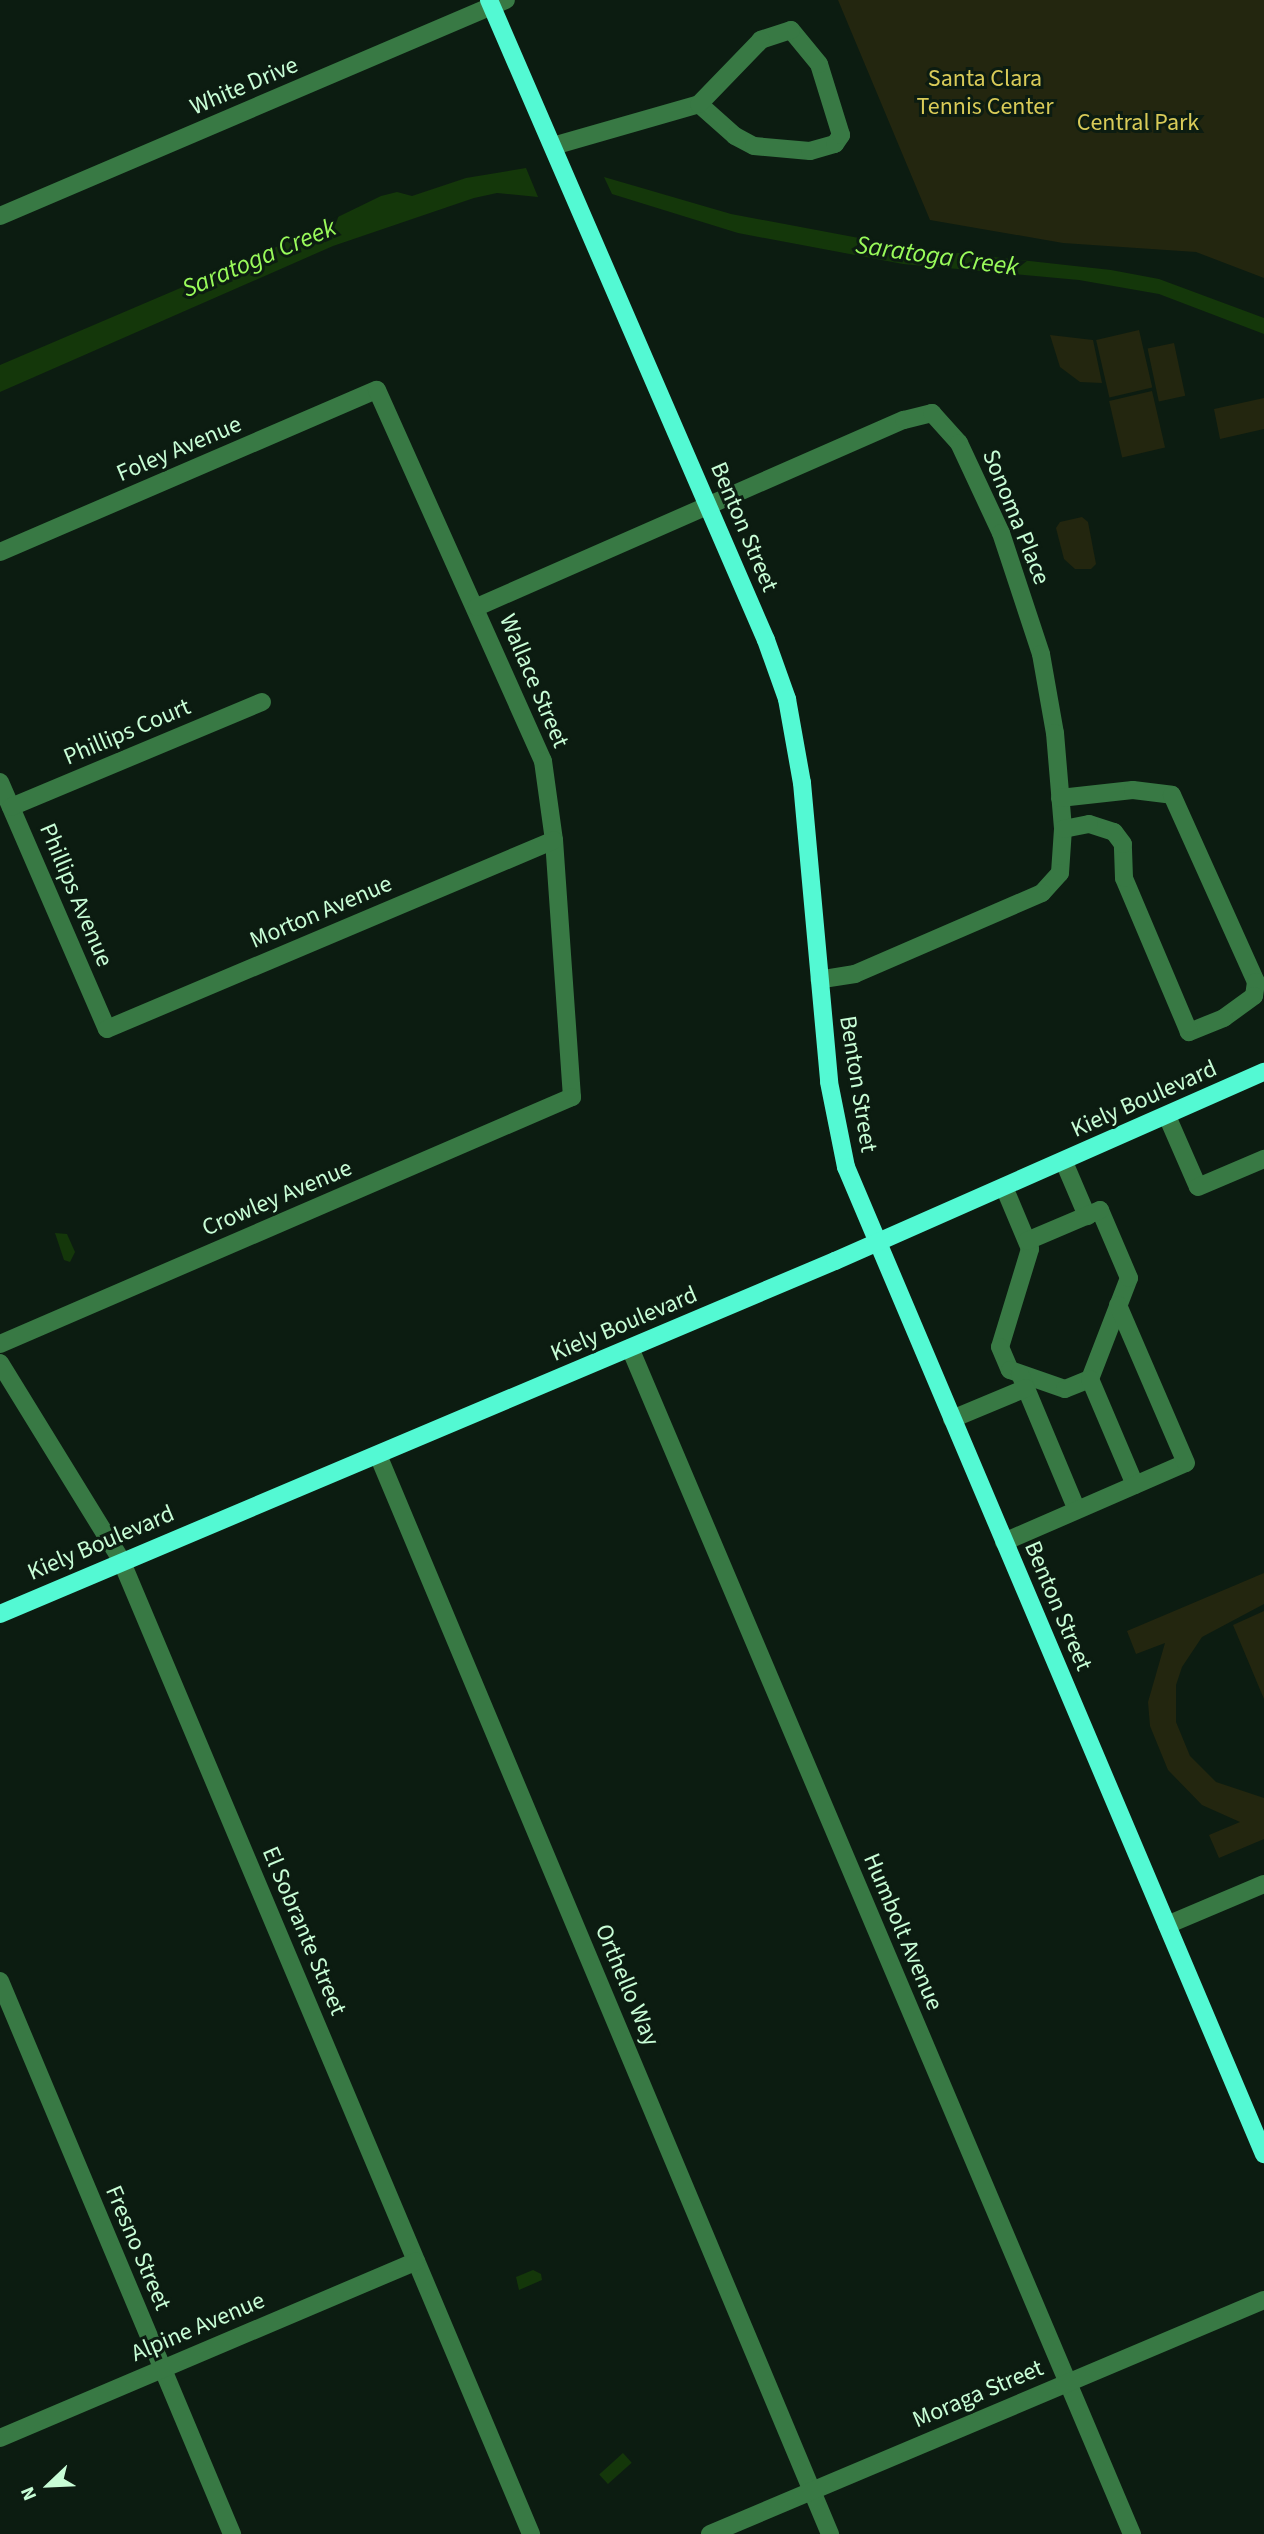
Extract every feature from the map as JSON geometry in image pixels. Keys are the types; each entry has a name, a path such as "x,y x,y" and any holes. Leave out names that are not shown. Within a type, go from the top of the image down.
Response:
{"main road":[{"name":"Benton Street","path":"496,2 554,146 776,665 796,731 819,980 839,1140 876,1243 1264,2154"},
{"name":"Kiely Boulevard","path":"0,1614 121,1560 379,1455 876,1243 1264,1073"}],"street":[{"name":"White Drive","path":"0,216 496,2"},
{"path":"554,146 699,104 761,40 791,30 819,65 841,135 835,144 810,151 754,146 735,136 699,104"},
{"name":"Foley Avenue","path":"0,552 377,390"},
{"name":"Wallace Street","path":"377,390 477,607 543,761 554,840 572,1097"},
{"name":"Sonoma Place","path":"477,607 904,421 932,413 960,443 990,510 1041,654 1055,733 1063,828 1060,873 1042,893 855,974 819,980"},
{"name":"Phillips Court","path":"11,807 262,702"},
{"name":"Phillips Avenue","path":"0,782 107,1028"},
{"path":"1060,798 1133,790 1172,796 1259,994 1224,1018 1189,1032 1124,878 1123,844 1114,832 1089,824 1063,828"},
{"name":"Morton Avenue","path":"107,1028 554,840"},
{"name":"Crowley Avenue","path":"0,1344 572,1097"},
{"path":"1167,1116 1198,1187 1264,1159"},
{"path":"1065,1162 1087,1216"},
{"path":"1004,1187 1030,1249 1000,1346 1010,1370 1023,1381 1077,1510"},
{"path":"1027,1241 1100,1210 1129,1278 1090,1378 1135,1485"},
{"path":"1004,1542 1186,1463 1118,1305"},
{"name":"Humbolt Avenue","path":"630,1348 1132,2534"},
{"name":"El Sobrante Street","path":"0,1363 121,1560 531,2534"},
{"path":"952,1419 1023,1381 1065,1389 1090,1378"},
{"name":"Orthello Way","path":"379,1455 830,2534"},
{"path":"1167,1925 1264,1885"},
{"name":"Fresno Street","path":"0,1980 232,2534"},
{"name":"Alpine Avenue","path":"0,2438 416,2261"},
{"name":"Moraga Street","path":"710,2534 1264,2300"}],"green space":[{"name":"Central Park","path":"838,0 1264,0 1264,278 1196,252 1063,243 930,220"},
{"path":"1139,330 1152,387 1109,397 1096,340"},
{"path":"1050,335 1093,340 1102,383 1080,382 1060,367"},
{"path":"1174,343 1185,396 1159,401 1148,349"},
{"path":"1152,391 1165,448 1122,457 1109,401"},
{"path":"1264,398 1264,429 1220,439 1214,409"},
{"path":"1082,517 1088,522 1096,564 1091,569 1075,569 1064,559 1056,528 1060,522"},
{"path":"1264,1573 1264,1604 1202,1637 1182,1667 1176,1685 1176,1722 1190,1756 1216,1782 1264,1798 1264,1839 1219,1858 1209,1835 1240,1822 1202,1805 1168,1770 1150,1726 1148,1702 1165,1643 1136,1654 1127,1631"},
{"path":"1264,1611 1264,1699 1233,1625"}],"water":[{"name":"Saratoga Creek","path":"526,168 538,197 497,193 474,198 333,246 0,392 0,365 272,249 381,196 397,192 412,196 466,178"},
{"name":"Saratoga Creek","path":"604,177 731,214 912,248 1111,270 1159,279 1264,318 1264,334 1159,294 1079,280 903,264 738,233 612,194"},
{"path":"55,1233 67,1234 75,1252 70,1262 64,1260"},
{"path":"533,2270 541,2274 542,2280 519,2290 516,2277"},
{"path":"623,2453 632,2463 608,2484 599,2474"}],"park label":[{"name":"Santa Clara Tennis Center","path":"985,93"}]}
